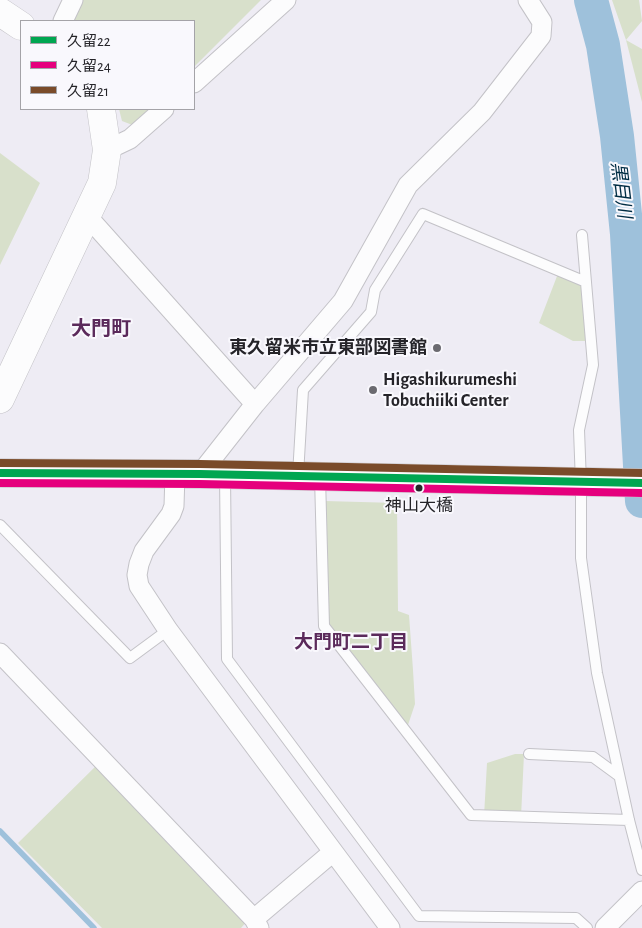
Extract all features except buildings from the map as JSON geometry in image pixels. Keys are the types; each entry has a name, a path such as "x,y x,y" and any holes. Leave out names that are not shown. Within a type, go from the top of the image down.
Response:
{"street":[{"path":"63,20 73,0"},
{"path":"195,82 286,0"},
{"path":"390,928 168,630 139,586 137,575 144,552 171,514 174,506 255,404 343,301 408,184 482,112 542,36 542,22 528,0"},
{"path":"0,12 20,25"},
{"path":"0,399 88,217 102,183 108,150 101,110"},
{"path":"108,150 130,139 163,110"},
{"path":"88,217 255,404"},
{"path":"0,473 200,474 613,484 642,483"},
{"path":"0,653 256,924 333,852"},
{"path":"605,928 642,892"}],"lane":[{"path":"586,282 423,214 375,290 371,312 303,390 309,477 324,626 471,815 629,820"},
{"path":"582,236 593,366 579,430 581,558 597,673 629,820 642,870"},
{"path":"200,474 227,659 420,916 576,918 586,928"},
{"path":"0,525 130,658 168,630"},
{"path":"529,754 593,756 619,776"}],"green space":[{"path":"75,0 261,0 195,66 195,20 65,20"},
{"path":"612,0 639,0 642,21 626,40"},
{"path":"626,40 642,49 642,102"},
{"path":"119,110 151,110 135,126 122,121"},
{"path":"0,153 40,183 0,265"},
{"path":"559,271 586,282 591,341 573,341 539,323"},
{"path":"325,501 397,503 398,611 409,615 415,704 406,731 324,626"},
{"path":"515,754 524,754 521,817 484,816 487,763"},
{"path":"101,761 248,920 241,928 102,928 18,843"}],"waterway":[{"name":"黒目川","path":"591,0 603,45 617,136 627,234 642,501"},
{"path":"0,831 94,928"}],"transit line":[{"name":"久留21","path":"0,463 200,464 642,473"},
{"name":"久留22","path":"0,473 200,474 642,483"},
{"name":"久留24","path":"0,483 200,484 642,493"}],"place":[{"name":"東久留米市立東部図書館","path":"437,348"},
{"name":"Higashikurumeshi Tobuchiiki Center","path":"373,390"},
{"name":"神山大橋","path":"419,488"}],"district":[{"name":"大門町","path":"101,329"},
{"name":"大門町二丁目","path":"351,642"}]}
